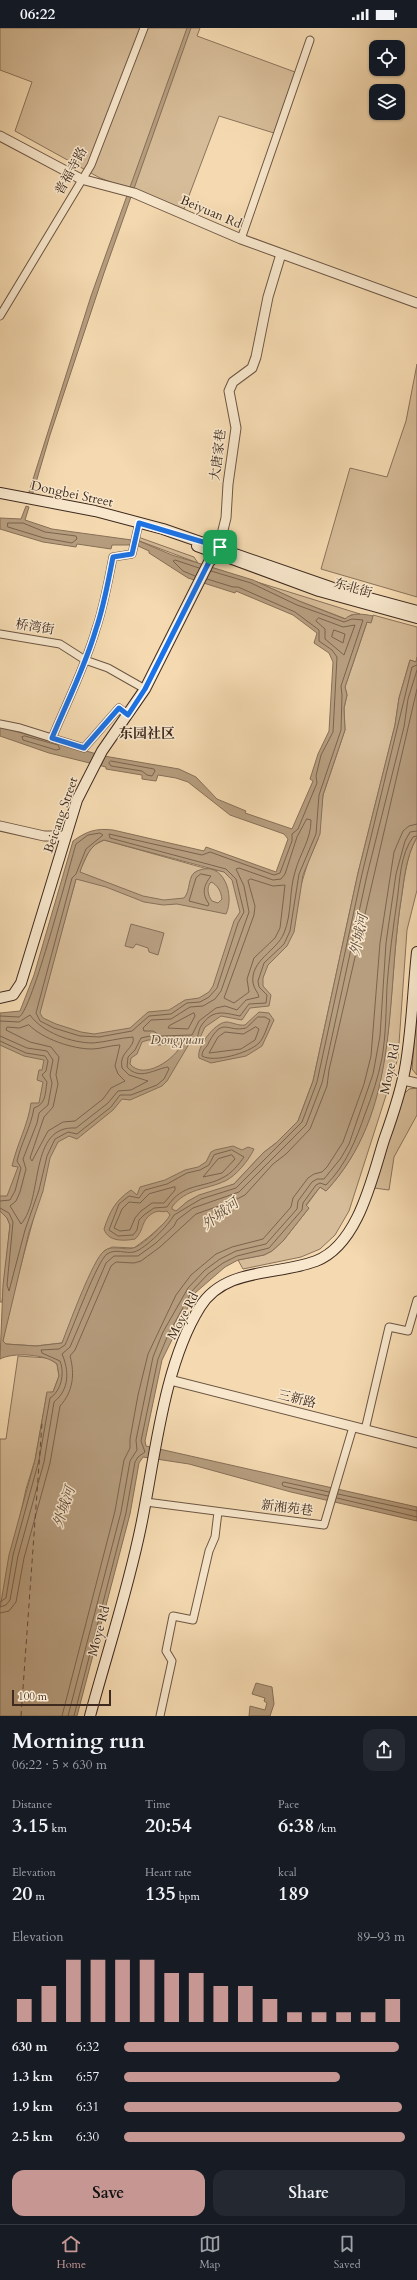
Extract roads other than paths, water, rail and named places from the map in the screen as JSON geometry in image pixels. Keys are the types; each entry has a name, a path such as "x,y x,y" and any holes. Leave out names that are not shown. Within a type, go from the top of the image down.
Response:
{"main road":[{"name":"Dongbei Street","path":"0,493 95,511 139,523 219,550 284,575"},
{"name":"Beicang Street","path":"0,998 15,993 20,985 77,800 102,751 145,689 209,562 219,550"},
{"name":"东北街","path":"284,575 417,611"},
{"name":"东北街","path":"284,575 347,600 417,618"},
{"name":"Moye Rd","path":"90,1716 141,1529 170,1380 184,1338 199,1308 211,1292 225,1283 252,1275 304,1265 319,1260 331,1252 344,1238 363,1205 403,1080 410,1034 417,952"}],"street":[{"name":"普福寺路","path":"0,316 81,179 91,165 144,28"},
{"path":"241,238 310,40"},
{"name":"Beiyuan Rd","path":"0,136 81,179 131,192 281,254 417,303"},
{"name":"大唐家巷","path":"219,550 226,518 228,484 236,428 229,391 233,382 252,368 256,357 268,297 281,254"},
{"path":"52,738 85,660 106,598 113,557 132,554 139,523"},
{"name":"桥湾街","path":"0,634 60,644 85,660 108,668 145,689"},
{"path":"0,724 20,728 84,748 119,708 128,715"},
{"path":"0,826 44,836 66,836"},
{"path":"403,1080 417,1083"},
{"path":"365,1430 389,1327 408,1331 417,1300"},
{"name":"三新路","path":"170,1380 417,1443"},
{"name":"新湘苑巷","path":"146,1502 324,1525 329,1503 353,1427"},
{"path":"160,1716 172,1660 166,1650 173,1616 193,1620 209,1551 215,1537 218,1512"}],"water":[{"path":"187,28 191,28 104,273 50,435 32,496 28,495 91,296"},
{"name":"外城河","path":"26,506 29,507 25,520 52,529 139,541 172,555 253,580 299,601 345,619 355,614 373,616 371,623 367,622 345,687 347,695 344,708 345,730 323,795 320,834 303,875 294,932 287,946 268,965 263,978 263,986 271,995 269,1006 250,1008 242,1020 221,1016 205,1027 197,1044 189,1044 167,1081 162,1086 130,1100 122,1099 113,1110 77,1139 69,1136 58,1142 50,1158 43,1191 29,1232 3,1341 6,1344 36,1346 62,1343 87,1279 104,1251 111,1248 130,1249 137,1246 153,1234 170,1215 167,1211 157,1211 147,1218 135,1239 117,1240 109,1236 104,1229 108,1217 117,1202 125,1194 131,1190 137,1195 140,1187 165,1180 185,1170 198,1167 206,1162 211,1152 215,1150 233,1146 242,1150 248,1147 254,1149 246,1163 238,1172 225,1181 184,1196 172,1207 172,1209 176,1211 188,1201 199,1195 234,1184 263,1153 276,1143 298,1121 313,1081 358,873 395,725 399,698 410,660 416,662 417,657 417,837 407,862 400,907 390,1019 385,1056 378,1092 366,1127 350,1160 326,1191 320,1187 306,1205 309,1208 283,1241 272,1251 264,1255 238,1260 225,1267 195,1293 162,1360 145,1441 146,1446 417,1507 417,1521 291,1492 189,1464 143,1457 139,1463 130,1514 77,1716 0,1716 0,1608 9,1555 35,1460 47,1392 53,1392 59,1376 57,1364 45,1358 29,1355 13,1355 0,1359 3,1285 10,1225 7,1218 0,1211 0,1196 7,1196 18,1167 12,1166 30,1111 31,1103 39,1103 43,1082 37,1080 39,1070 42,1070 44,1060 24,1056 0,1045 0,1013 20,1011 34,975 73,841 87,833 97,830 113,830 204,851 206,847 276,872 288,839 284,834 230,815 188,782 158,775 156,781 142,779 142,775 106,769 106,767 49,753 0,736 0,727 104,756 179,769 196,777 217,799 246,811 245,813 292,829 313,781 310,779 318,754 329,731 333,662 329,653 314,643 317,633 293,615 236,591 235,593 188,578 149,553 149,551 136,545 112,545 111,549 77,544 76,547 43,542 0,529 0,518 21,519","holes":["104,840 224,872 232,880 240,912 234,921 213,986 209,992 199,998 185,1000 169,1010 148,1012 130,1028 94,1034 81,1032 56,1024 43,1018 40,1013 76,879 106,887 144,902 163,905 177,904 226,914 229,898 225,881 214,870 206,869 194,873 190,879 188,891 184,898 164,900 143,896 80,872 88,853 99,842","211,882 219,889 221,894 222,899 218,903 212,901 209,897 208,886","152,1040 158,1045 182,1044 173,1056 159,1066 143,1070 136,1069 130,1064 131,1058 137,1054 142,1042"]},
{"path":"131,924 164,933 158,955 149,952 148,948 136,944 133,948 125,946"},
{"path":"259,1012 269,1013 274,1020 262,1046 246,1056 211,1063 199,1058 200,1048 203,1042 211,1031 221,1023 226,1022 245,1025"},
{"path":"256,1683 272,1687 274,1704 270,1716 249,1716 250,1706 265,1710 267,1703 264,1701 265,1698 252,1694"}],"district":[{"name":"东园社区","path":"147,733"}],"park label":[{"name":"Dongyuan","path":"177,1040"}]}
